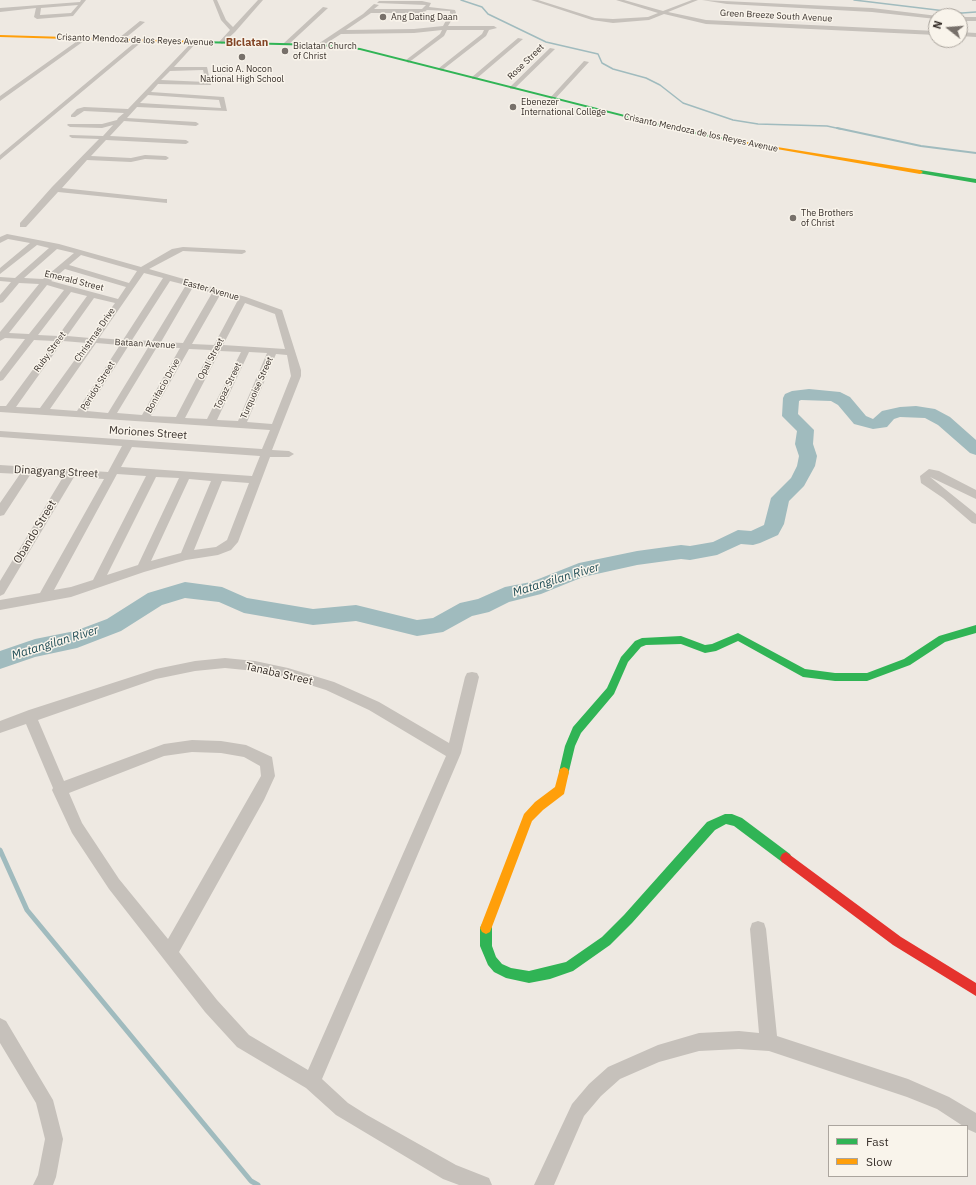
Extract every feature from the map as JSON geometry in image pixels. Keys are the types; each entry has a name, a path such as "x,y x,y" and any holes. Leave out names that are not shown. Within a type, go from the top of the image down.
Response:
{"main road":[{"name":"Crisanto Mendoza de los Reyes Avenue","path":"0,36 320,45 360,49 647,123 738,142 976,181"},
{"path":"976,630 942,639 907,662 867,677 834,677 804,673 738,637 713,648 705,649 681,640 671,639 656,640 638,644 624,660 611,691 582,721 577,730 570,746 560,790 536,809 528,818 488,921 485,934 486,946 492,961 498,968 510,974 529,977 550,973 569,967 606,941 628,919 711,826 725,819 732,819 898,941 976,990"}],"street":[{"path":"36,6 36,4 48,0"},
{"path":"215,0 224,20 232,31"},
{"path":"222,42 261,0"},
{"path":"533,0 602,21 638,20 649,18 696,0"},
{"name":"Green Breeze South Avenue","path":"618,0 663,13 706,22 928,33"},
{"path":"704,0 727,3 882,10 928,16"},
{"path":"36,6 37,12 77,9 83,1"},
{"path":"0,10 83,1"},
{"path":"320,45 370,11 380,1 425,2 429,4 427,8"},
{"path":"844,1 850,15"},
{"path":"19,16 20,8"},
{"path":"286,44 325,8"},
{"path":"370,11 407,12 423,11 427,8 453,11 442,35 408,61"},
{"path":"121,39 142,22"},
{"path":"854,22 857,29"},
{"path":"441,69 484,35 487,28"},
{"path":"339,32 494,28"},
{"path":"0,99 85,38"},
{"path":"474,78 520,39"},
{"path":"0,158 141,40"},
{"path":"22,226 102,138 194,42"},
{"name":"Rose Street","path":"512,88 552,49"},
{"path":"552,99 586,62"},
{"path":"156,82 209,84 205,68 168,69"},
{"path":"134,105 225,110 222,98 145,93"},
{"path":"73,116 79,110 84,109 128,111"},
{"path":"172,122 179,114"},
{"path":"70,125 102,126 119,121 196,124"},
{"path":"72,136 186,142"},
{"path":"84,158 131,160 145,157 166,158"},
{"path":"55,189 164,201"},
{"name":"Easter Avenue","path":"5,236 56,246 143,269 244,299 279,312 296,370 296,376 266,453"},
{"path":"0,272 36,242"},
{"path":"0,300 17,280 56,246"},
{"name":"Christmas Drive","path":"43,412 91,341 143,269 175,250 183,249 242,252"},
{"path":"1,336 45,282 80,252"},
{"path":"63,266 130,286"},
{"name":"Peridot Street","path":"80,414 124,343 168,277"},
{"name":"Emerald Street","path":"0,279 45,282 119,302"},
{"path":"111,416 153,344 191,284"},
{"path":"0,378 69,289"},
{"name":"Bonifacio Drive","path":"145,418 217,292"},
{"name":"Ruby Street","path":"4,409 92,295"},
{"name":"Opal Street","path":"179,420 244,299"},
{"name":"Bataan Avenue","path":"1,336 290,352"},
{"name":"Topaz Street","path":"211,422 246,350"},
{"name":"Turquoise Street","path":"241,425 273,351"},
{"path":"4,409 276,427"},
{"name":"Moriones Street","path":"0,434 289,454"},
{"path":"44,597 129,443"},
{"path":"0,605 44,597 97,584 142,568 186,556 218,551 232,542 266,453"},
{"name":"Dinagyang Street","path":"0,469 71,473 153,473 255,480"},
{"path":"0,512 27,471"},
{"name":"Obando Street","path":"0,591 71,473"},
{"path":"97,584 153,473"},
{"path":"976,494 935,474 929,473 925,476 925,480 947,495 976,520"},
{"path":"142,568 186,475"},
{"path":"186,556 218,477"},
{"name":"Tanaba Street","path":"0,727 156,674 195,666 225,663 240,664 288,673 330,686 374,706 454,753"},
{"path":"312,1082 454,753 472,677"},
{"path":"29,716 59,790 77,828 114,884 211,1006 244,1041 312,1082 342,1109 361,1121 450,1172 482,1185"},
{"path":"59,790 164,750 192,746 221,747 246,751 267,762 268,776 259,795 169,953"},
{"path":"758,929 769,1042"},
{"path":"0,1027 44,1100 54,1139 47,1177 43,1185"},
{"path":"544,1185 578,1110 595,1090 614,1073 658,1054 699,1042 740,1040 769,1042 908,1088 943,1103 976,1124"}],"waterway":[{"path":"461,0 482,7 488,14 546,42 598,54 602,63 613,69 646,78 660,85 683,103 733,120 758,124 827,126 841,129"},
{"path":"854,0 962,13 976,12"},
{"path":"837,128 921,146 976,153"},
{"name":"Matangilan River","path":"0,660 35,648 77,639 114,625 155,599 185,590 222,595 244,605 313,617 356,613 417,628 436,626 467,609 482,606 505,595 534,589 579,570 637,558 681,552 690,553 717,548 738,537 753,538 771,530 775,524 780,498 798,482 806,466 808,456 804,444 806,430 790,416 791,398 798,395 809,394 834,396 844,401 860,420 873,424 881,423 888,415 900,412 916,411 929,413 944,421 976,449"},
{"path":"0,850 27,910 251,1181 258,1185"}],"traffic: fast":[{"path":"200,42 320,45 360,49 684,131 748,143"},
{"path":"920,172 976,181"},
{"path":"564,772 570,746 577,730 611,691 624,660 638,644 645,641 681,640 705,649 713,648 738,637 803,673 835,677 867,677 907,662 942,639 976,629"},
{"path":"486,928 486,946 492,961 498,968 510,974 529,977 550,973 569,967 606,941 628,919 711,826 725,819 732,819 738,822 786,858"}],"traffic: slow":[{"path":"0,36 200,42"},
{"path":"748,143 920,172"},
{"path":"486,928 528,818 539,806 560,790 564,772"}],"traffic: jam":[{"path":"786,858 897,941 976,990"}],"place":[{"name":"Ang Dating Daan","path":"383,17"},
{"name":"Biclatan Church of Christ","path":"285,51"},
{"name":"Lucio A. Nocon National High School","path":"242,57"},
{"name":"Ebenezer International College","path":"513,107"},
{"name":"The Brothers of Christ","path":"793,218"}],"district":[{"name":"Biclatan","path":"247,43"}]}
